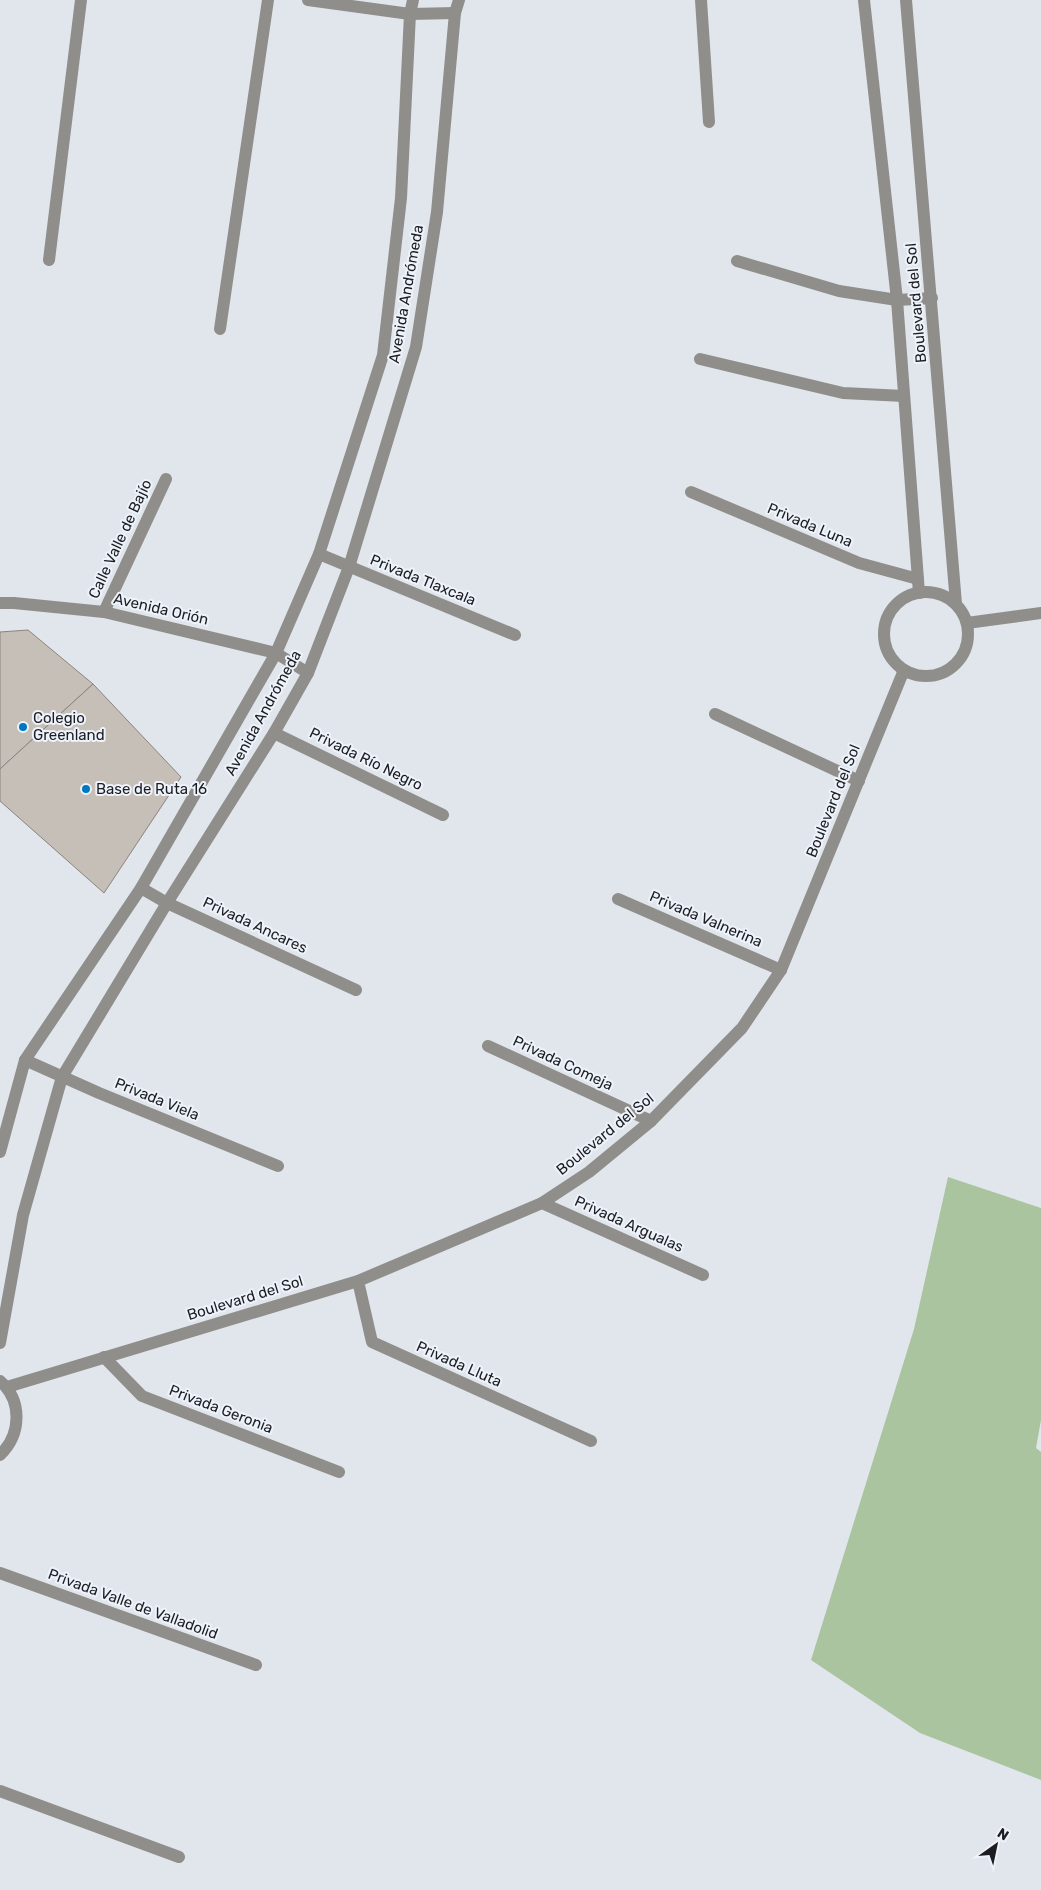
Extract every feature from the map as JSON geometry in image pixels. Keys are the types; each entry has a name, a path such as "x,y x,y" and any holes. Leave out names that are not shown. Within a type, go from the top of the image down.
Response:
{"street":[{"path":"49,260 81,0"},
{"path":"220,329 268,0"},
{"path":"308,0 410,14 455,14"},
{"name":"Avenida Andrómeda","path":"0,1152 25,1060 141,888 276,653 319,554 383,355 402,198 410,14 413,0"},
{"name":"Avenida Andrómeda","path":"0,1343 23,1215 62,1077 167,903 274,733 308,673 349,567 416,347 437,212 455,14 459,0"},
{"path":"701,0 709,122"},
{"name":"Boulevard del Sol","path":"864,0 896,300 919,593"},
{"name":"Boulevard del Sol","path":"906,0 956,604"},
{"path":"737,261 839,291 896,300 932,298"},
{"path":"700,360 843,393 904,396"},
{"name":"Calle Valle de Bajío","path":"104,612 166,479"},
{"name":"Privada Luna","path":"691,492 859,563 918,579"},
{"name":"Privada Tlaxcala","path":"319,554 515,635"},
{"path":"919,593 938,594 956,604 967,623 968,638 965,651 957,663 945,672 932,676 917,676 904,670 895,662 888,652 885,641 885,629 888,618 896,605 909,596 919,593"},
{"name":"Avenida Orión","path":"0,603 104,612 276,653 308,673"},
{"path":"967,623 1041,613"},
{"name":"Boulevard del Sol","path":"3,1384 104,1358 358,1281 542,1203 589,1172 651,1122 742,1028 781,970 904,670"},
{"path":"715,714 859,780"},
{"name":"Privada Río Negro","path":"274,733 444,815"},
{"name":"Privada Ancares","path":"141,888 167,903 356,990"},
{"name":"Privada Valnerina","path":"618,899 781,970"},
{"name":"Privada Comeja","path":"488,1046 651,1122"},
{"name":"Privada Viela","path":"25,1060 278,1166"},
{"name":"Privada Argualas","path":"542,1203 703,1275"},
{"name":"Privada Lluta","path":"358,1281 372,1342 591,1441"},
{"name":"Privada Geronia","path":"104,1358 142,1396 339,1472"},
{"path":"0,1455 8,1448 15,1434 17,1418 15,1402 3,1384"},
{"name":"Privada Valle de Valladolid","path":"0,1573 256,1665"},
{"path":"0,1791 179,1857"}],"green space":[{"path":"948,1177 1041,1208 1041,1420 1036,1448 1041,1452 1041,1780 920,1733 811,1660 914,1329"}],"building":[{"name":"Colegio Greenland","path":"28,630 93,684 0,769 0,632"},
{"name":"Base de Ruta 16","path":"93,684 181,777 104,893 0,801 0,769"}],"place":[{"name":"Colegio Greenland","path":"23,727"},
{"name":"Base de Ruta 16","path":"86,789"}]}
